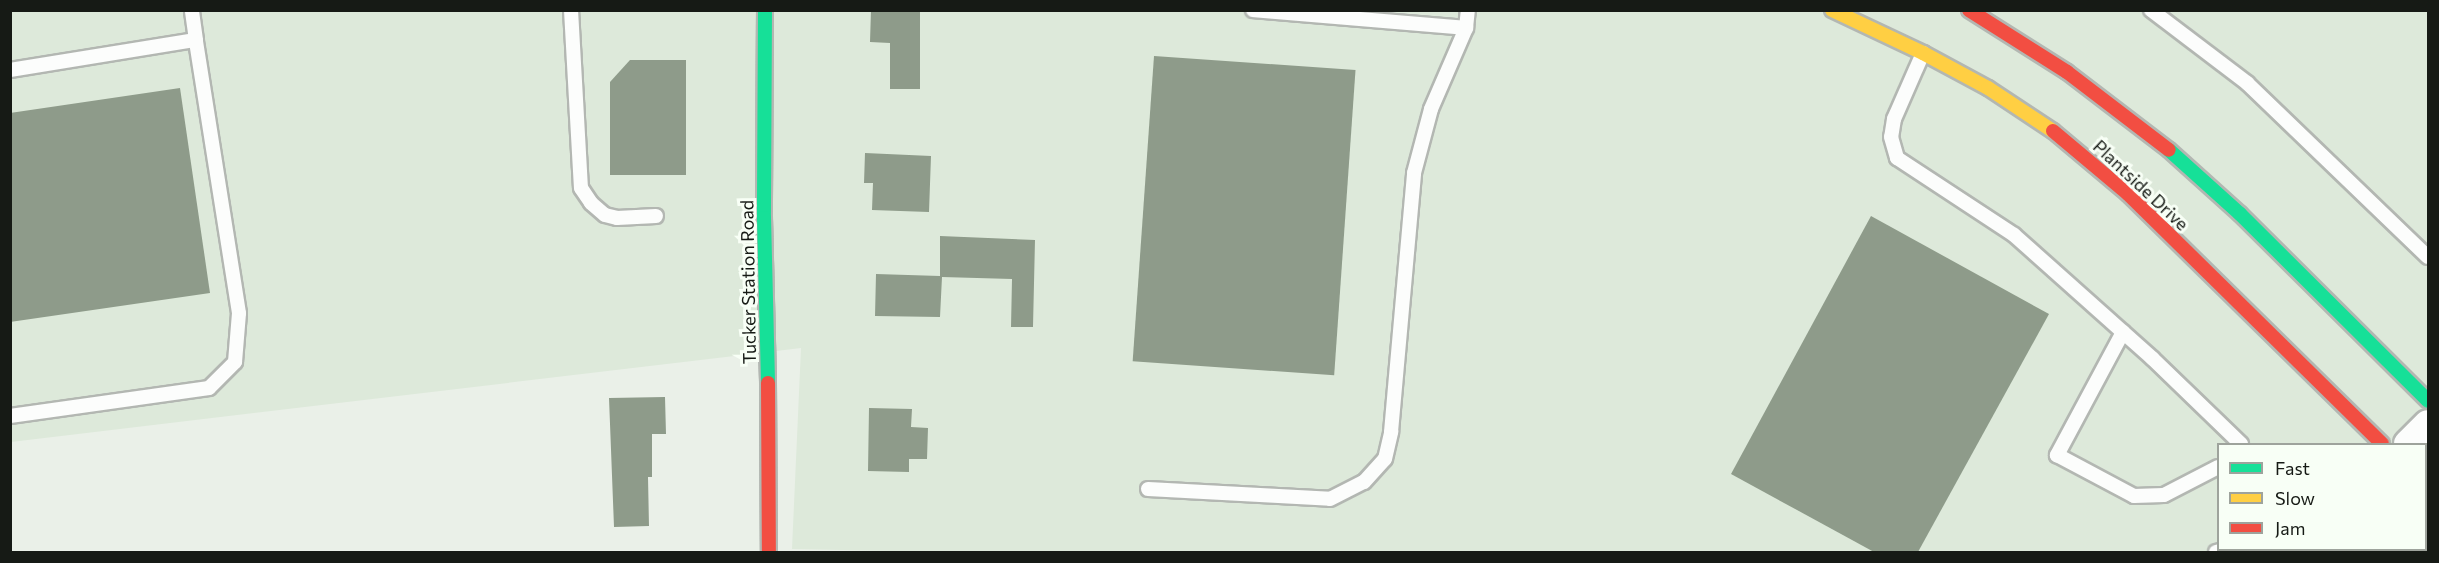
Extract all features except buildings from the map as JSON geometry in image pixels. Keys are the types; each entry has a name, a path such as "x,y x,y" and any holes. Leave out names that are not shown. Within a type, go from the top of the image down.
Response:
{"street":[{"name":"Tucker Station Road","path":"765,10 764,218 770,472 769,552"},
{"name":"Plantside Drive","path":"1832,10 1923,53 1988,88 2063,138 2128,194 2381,443"},
{"path":"1969,10 2067,72 2165,146 2248,222 2428,400"},
{"path":"2409,443 2428,424"}],"lane":[{"path":"10,416 209,388 236,362 239,313 192,10"},
{"path":"571,10 581,188 591,203 605,215 617,218 656,216"},
{"path":"1253,10 1466,28"},
{"path":"1148,489 1330,499 1364,482 1385,459 1391,432 1414,173 1431,109 1466,28 1468,10"},
{"path":"2151,10 2247,83 2428,257"},
{"path":"10,70 196,40"},
{"path":"1923,53 1894,119 1891,137 1897,158 2014,235 2123,332 2240,443"},
{"path":"2123,332 2057,455 2134,496 2164,495 2217,468"}],"shaded area":[{"path":"10,11 2428,11 2428,551 2427,443 2217,443 2217,551 2370,551 2367,552 942,552 792,549 801,348 11,442"}],"traffic: fast":[{"path":"765,10 764,218 768,383"},
{"path":"2169,150 2240,214 2428,401"}],"traffic: slow":[{"path":"1832,10 1923,53 1988,88 2053,131"}],"traffic: jam":[{"path":"1969,10 2067,72 2169,150"},
{"path":"2053,131 2128,194 2381,443"},
{"path":"768,383 769,552"}]}
